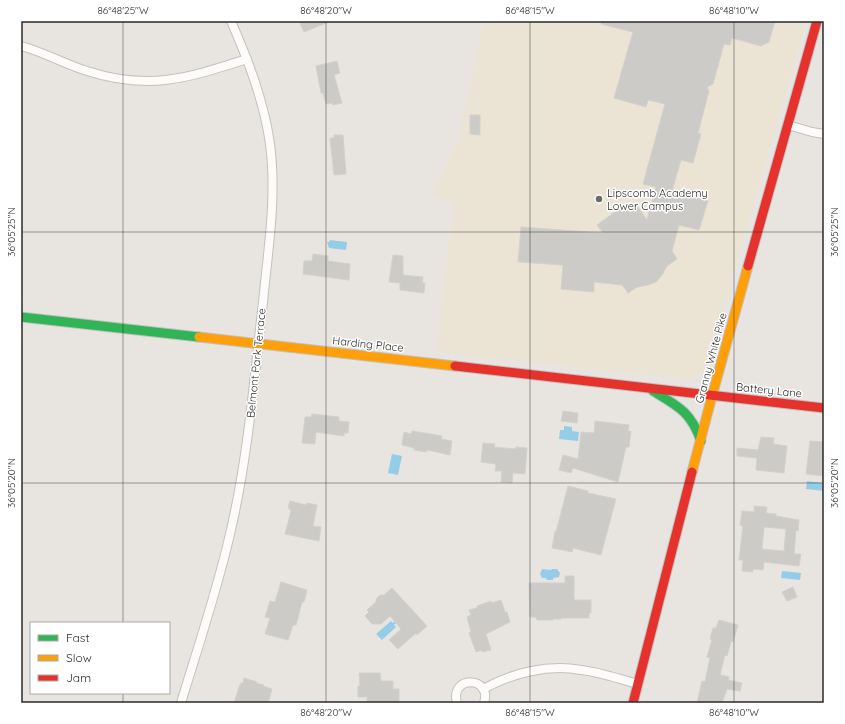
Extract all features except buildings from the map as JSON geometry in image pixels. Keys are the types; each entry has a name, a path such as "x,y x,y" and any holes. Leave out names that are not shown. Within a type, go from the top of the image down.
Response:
{"main road":[{"name":"Granny White Pike","path":"633,703 712,396 817,21"},
{"name":"Harding Place","path":"21,317 712,396"},
{"path":"646,388 673,402 688,414 695,424 701,441"},
{"name":"Battery Lane","path":"712,396 824,408"}],"street":[{"name":"Belmont Park Terrace","path":"181,703 213,597 230,534 248,436 272,212 270,145 264,116 258,90 231,21"},
{"path":"21,46 38,51 101,76 138,81 161,82 247,59"},
{"path":"788,125 824,134"},
{"path":"483,689 508,677 551,669 580,669 638,684"},
{"path":"457,703 457,691 464,684 475,682 483,689 486,696 484,703"}],"shaded area":[{"name":"Lipscomb Academy Lower Campus","path":"484,21 806,21 707,368 695,378 677,378 436,352 454,204 433,195 458,140"}],"water":[{"path":"330,240 347,242 346,250 329,248 327,242"},
{"path":"564,426 572,427 572,431 579,432 578,441 559,439 560,430 564,430"},
{"path":"392,454 402,456 398,475 388,473"},
{"path":"807,481 824,483 824,491 806,489"},
{"path":"542,569 557,569 560,573 559,577 553,578 553,580 542,578 540,574"},
{"path":"782,571 801,573 800,580 781,578"},
{"path":"391,621 393,623 395,621 396,623 394,625 396,627 382,640 376,634"}],"traffic: fast":[{"path":"21,317 199,337"},
{"path":"653,391 670,401 688,416 693,423 701,441"}],"traffic: slow":[{"path":"692,472 748,266"},
{"path":"199,337 455,366"}],"traffic: jam":[{"path":"748,266 817,21"},
{"path":"455,366 824,408"},
{"path":"633,703 692,472"}],"place":[{"name":"Lipscomb Academy Lower Campus","path":"599,199"}]}
